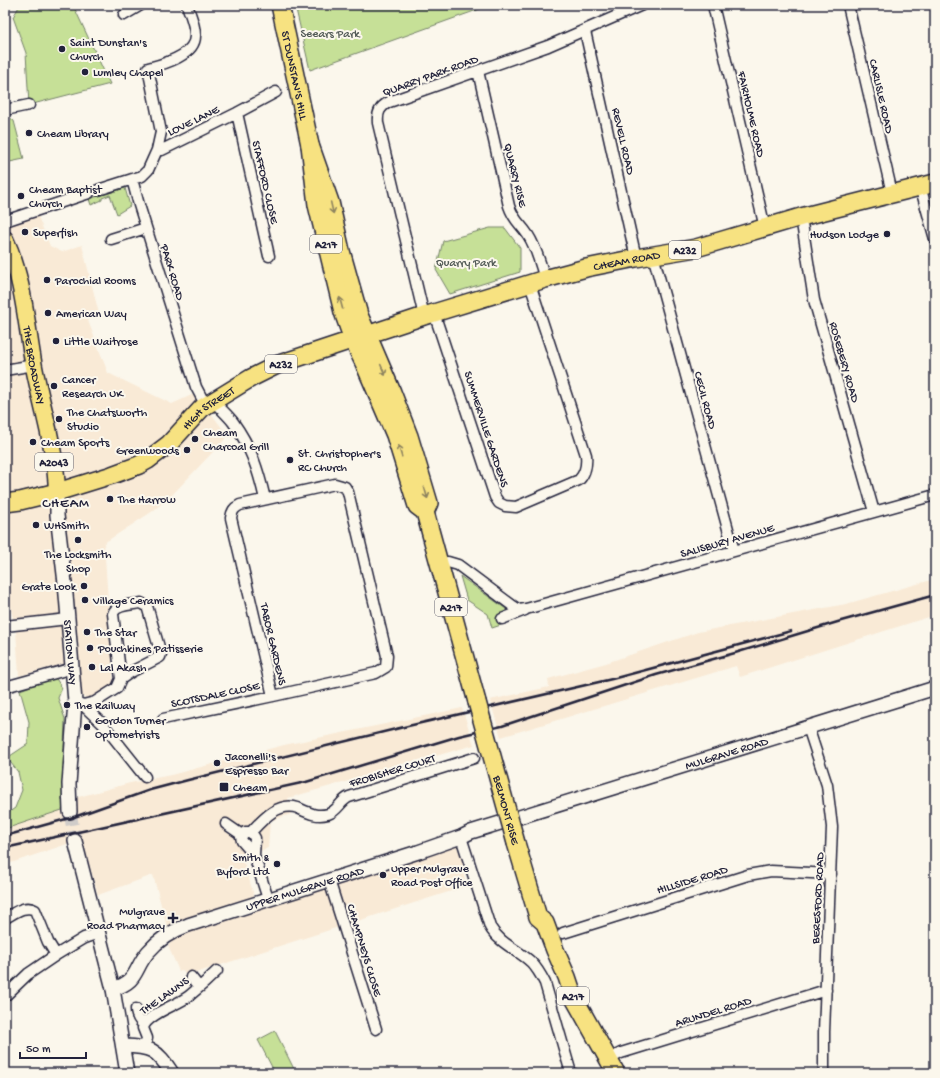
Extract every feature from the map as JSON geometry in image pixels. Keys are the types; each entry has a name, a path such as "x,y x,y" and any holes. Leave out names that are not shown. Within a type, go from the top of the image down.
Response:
{"highway":[{"name":"ST DUNSTAN'S HILL","path":"280,5 310,145 330,202 341,251 359,314 360,337"},
{"name":"CHEAM ROAD","path":"360,337 432,318 537,281 586,268 696,248 801,217 928,185"},
{"name":"HIGH STREET","path":"57,492 112,476 139,465 169,444 210,403 251,378 279,364 360,337"},
{"name":"A217","path":"360,337 392,392 409,436 429,503 425,512 439,564"},
{"name":"A232","path":"5,502 20,501 57,492"},
{"name":"BELMONT RISE","path":"439,564 516,843 538,917 536,925 567,1005 610,1068"}],"main road":[{"name":"THE BROADWAY","path":"5,239 12,255 21,288 34,365 55,470 57,492"}],"street":[{"path":"124,15 141,5"},
{"path":"157,150 161,132 148,68 181,56 193,45 195,40 194,28 188,5"},
{"name":"QUARRY PARK ROAD","path":"432,318 420,302 378,123 378,112 380,108 389,102 548,46 642,5"},
{"name":"FAIRHOLME ROAD","path":"713,5 765,228"},
{"name":"CARLISLE ROAD","path":"848,5 892,193"},
{"name":"REVELL ROAD","path":"585,31 636,258"},
{"name":"QUARRY RISE","path":"478,71 508,206 515,220 532,242 537,281"},
{"name":"LOVE LANE","path":"132,179 146,174 157,150 162,150 276,92"},
{"path":"5,110 30,105"},
{"name":"STAFFORD CLOSE","path":"237,113 269,256"},
{"path":"5,221 132,179"},
{"name":"PARK ROAD","path":"132,179 196,387 210,403 231,420 248,445 259,473 265,499"},
{"path":"928,185 935,239"},
{"name":"ROSEBERY ROAD","path":"801,217 814,300 874,512"},
{"path":"111,239 146,228"},
{"name":"CECIL ROAD","path":"653,255 734,551"},
{"name":"SUMMERVILLE GARDENS","path":"432,318 497,500 504,506 512,508 520,506 579,480 584,471 586,462 586,455 537,281"},
{"path":"5,370 34,365"},
{"name":"TABOR GARDENS","path":"335,484 345,488 348,492 387,656 386,667 376,673 273,696 231,518 232,513 235,508 240,505 335,484"},
{"name":"STATION WAY","path":"57,492 57,515 73,668 79,703 69,784 70,812"},
{"name":"SALISBURY AVENUE","path":"502,619 526,609 935,495"},
{"path":"439,564 448,562 458,565 519,610 526,609"},
{"path":"79,703 95,702 117,688 121,679 113,614 114,610 141,603 145,604 147,606 161,654 160,657 121,679"},
{"path":"5,626 68,619"},
{"path":"5,688 73,668"},
{"name":"MULGRAVE ROAD","path":"518,818 935,688"},
{"name":"SCOTSDALE CLOSE","path":"163,719 273,696"},
{"path":"79,703 102,723 145,777"},
{"name":"BERESFORD ROAD","path":"808,728 830,798 832,827 824,1073"},
{"name":"FROBISHER COURT","path":"250,831 273,812 286,807 292,807 313,815 333,812 344,800 349,797 474,758"},
{"name":"UPPER MULGRAVE ROAD","path":"114,994 129,982 147,954 167,934 188,924 329,880 461,837 471,832 518,818"},
{"path":"226,824 250,831"},
{"path":"250,831 241,839 242,843 254,855 268,899"},
{"path":"461,837 490,927 496,936 531,962 541,974 545,983 571,1073"},
{"path":"75,840 114,994 127,1073"},
{"name":"HILLSIDE ROAD","path":"563,933 748,875 771,871 831,874"},
{"name":"CHAMPNEYS CLOSE","path":"329,880 376,1029"},
{"path":"5,918 22,909 32,908 35,910 50,947 56,955"},
{"path":"5,996 28,974 84,938 99,932"},
{"name":"THE LAWNS","path":"145,1048 147,1038 143,1028 144,1025 151,1018 183,1000 199,988 217,971"},
{"path":"191,977 199,988"},
{"name":"ARUNDEL ROAD","path":"610,1068 621,1054 826,990"},
{"path":"136,1008 136,1014 139,1021 144,1025"},
{"path":"123,1046 145,1048 154,1051 172,1073"}],"shaded area":[{"path":"37,214 50,246 62,252 82,245 99,314 87,318 108,373 172,404 196,393 228,436 172,495 153,511 104,543 114,686 89,698 72,694 63,664 19,676 16,631 5,585 5,233 10,224"},
{"path":"935,579 935,615 740,677 736,666 501,737 490,700 549,687 548,679 606,663 698,632 846,604"},
{"path":"462,708 474,745 402,764 288,798 291,814 270,821 268,848 244,857 236,852 243,860 258,908 457,842 464,867 462,869 467,886 186,976 183,970 179,971 168,946 172,941 153,875 98,895 82,839 5,865 5,819 130,783 171,775 284,745"}],"green space":[{"path":"20,5 73,5 110,84 29,105 26,53 13,17"},
{"name":"Seears Park","path":"295,5 491,5 310,70"},
{"path":"8,116 14,121 24,159 5,163 5,117"},
{"path":"125,188 130,206 117,214 110,195 91,205 89,199"},
{"name":"Quarry Park","path":"490,228 505,228 520,248 520,272 450,294 436,270 443,241"},
{"path":"460,576 506,609 505,612 498,616 501,625 492,628 488,614 467,600"},
{"path":"55,677 62,688 58,698 65,719 62,800 65,809 5,829 5,815 15,808 22,790 18,772 7,758 28,744 29,722 20,690"},
{"path":"275,1031 295,1071 290,1073 275,1073 258,1040"}],"tunnel":[{"path":"70,812 75,841"}],"railway":[{"path":"5,848 306,782 459,736 502,726 656,675 935,595"},
{"path":"5,836 77,816 150,790 188,780 408,726 612,679 791,631"}],"place":[{"name":"Saint Dunstan's Church","path":"62,49"},
{"name":"Lumley Chapel","path":"85,72"},
{"name":"Cheam Library","path":"29,133"},
{"name":"Cheam Baptist Church","path":"21,196"},
{"name":"Superfish","path":"25,232"},
{"name":"Hudson Lodge","path":"887,234"},
{"name":"Parochial Rooms","path":"47,280"},
{"name":"American Way","path":"48,313"},
{"name":"Little Waitrose","path":"56,341"},
{"name":"Cancer Research UK","path":"54,386"},
{"name":"The Chatsworth Studio","path":"59,419"},
{"name":"Cheam Charcoal Grill","path":"195,439"},
{"name":"Cheam Sports","path":"33,442"},
{"name":"Greenwoods","path":"187,450"},
{"name":"St. Christopher's RC Church","path":"290,460"},
{"name":"The Harrow","path":"110,499"},
{"name":"WHSmith","path":"36,525"},
{"name":"The Locksmith Shop","path":"78,540"},
{"name":"Grate Look","path":"84,586"},
{"name":"Village Ceramics","path":"85,600"},
{"name":"The Star","path":"87,632"},
{"name":"Pouchkines Patisserie","path":"90,648"},
{"name":"Lal Akash","path":"92,667"},
{"name":"The Railway","path":"67,705"},
{"name":"Gordon Turner Optometrists","path":"87,727"},
{"name":"Jaconelli's Espresso Bar","path":"217,763"},
{"name":"Cheam","path":"224,787"},
{"name":"Smith & Byford Ltd","path":"277,864"},
{"name":"Upper Mulgrave Road Post Office","path":"383,875"},
{"name":"Mulgrave Road Pharmacy","path":"173,918"}],"district":[{"name":"CHEAM","path":"66,502"}]}
